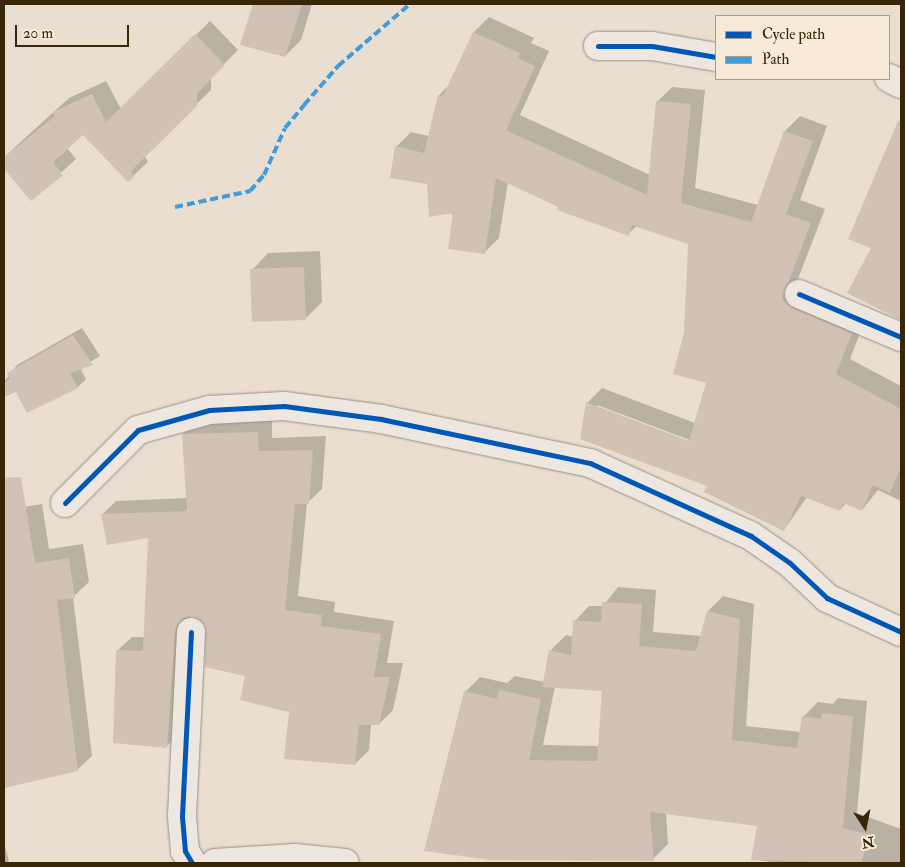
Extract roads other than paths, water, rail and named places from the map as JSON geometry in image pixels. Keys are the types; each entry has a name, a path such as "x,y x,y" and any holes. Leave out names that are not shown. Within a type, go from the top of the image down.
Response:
{"street":[{"path":"598,46 652,46 715,57"},
{"path":"799,294 901,338"},
{"path":"65,503 138,430 209,410 284,406 381,419 590,463 751,536 790,563 827,598 901,632"},
{"path":"191,632 182,816 185,851 192,863"},
{"path":"215,863 296,858 345,863"}]}
